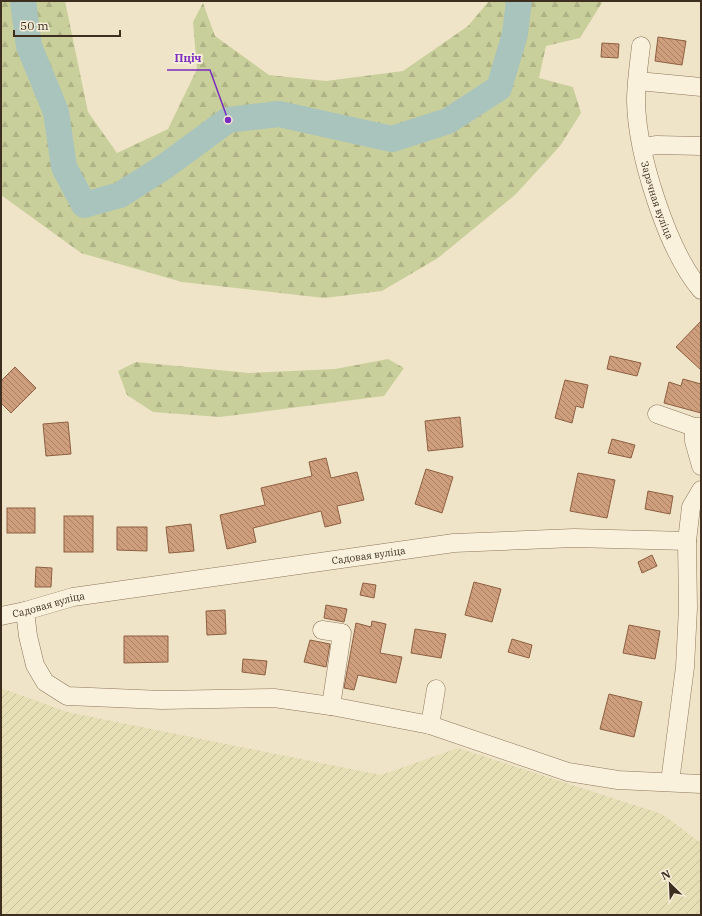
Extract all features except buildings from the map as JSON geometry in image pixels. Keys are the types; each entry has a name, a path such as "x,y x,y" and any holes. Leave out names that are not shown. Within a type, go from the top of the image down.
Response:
{"street":[{"name":"Зарэчная вуліца","path":"641,46 636,101 643,147 652,185 670,237 684,267 701,290"},
{"path":"638,81 701,87"},
{"path":"643,147 657,145 701,146"},
{"path":"658,414 698,427 694,441 701,466"},
{"path":"670,782 685,667 688,608 687,541 692,507 701,490"},
{"name":"Садовая вуліца","path":"1,616 25,611 73,597 454,544 574,538 687,541"},
{"path":"25,611 28,636 35,665 45,682 67,696 162,700 274,698 331,706 430,725 568,772 618,780 701,784"},
{"path":"322,630 342,634 331,706"},
{"path":"430,725 436,689"}],"shaded area":[{"path":"1,688 67,712 381,775 458,748 662,814 701,843 701,915 1,915"}],"green space":[{"path":"1,1 65,1 88,112 117,153 168,129 197,69 193,22 203,3 215,36 269,75 326,81 403,71 468,26 489,1 603,1 580,38 546,46 539,78 573,87 581,113 560,146 515,195 438,258 382,291 324,298 182,282 81,253 1,195"},
{"path":"388,359 404,368 384,396 220,417 153,412 127,395 118,371 136,362 249,373 335,369"}],"waterway":[{"path":"23,1 29,46 56,112 64,167 84,205 120,195 164,167 228,120 279,114 392,139 448,121 499,88 515,34 519,1"}],"place":[{"name":"Пціч","path":"228,120"}]}
